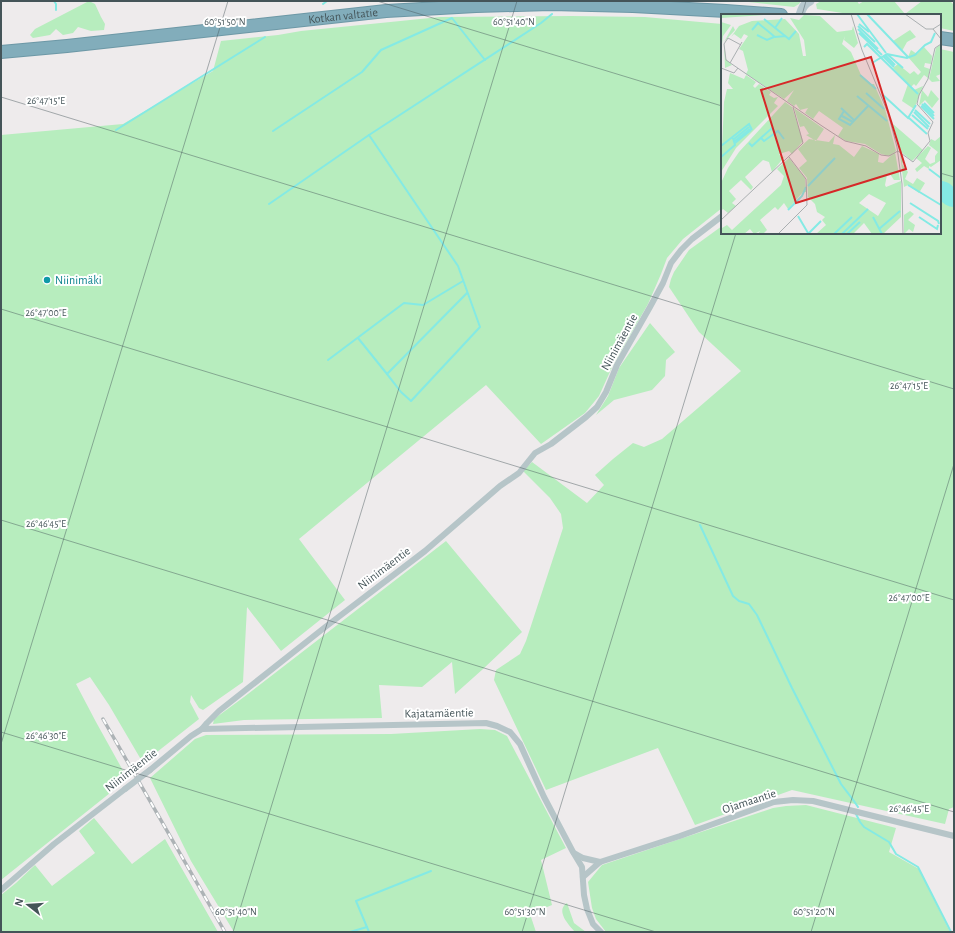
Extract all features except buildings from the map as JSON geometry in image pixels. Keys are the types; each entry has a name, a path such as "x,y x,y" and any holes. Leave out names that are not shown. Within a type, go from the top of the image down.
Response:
{"highway":[{"name":"Kotkan valtatie","path":"1,52 74,46 386,11 476,6 551,4 633,6 770,14"},
{"path":"941,38 954,40"}],"street":[{"path":"800,14 806,3 810,1"},
{"name":"Niinimäentie","path":"1,890 54,844 150,770 191,736 202,729 219,711 330,623 425,551 500,486 519,473 535,453 551,444 597,407 606,392 616,365 654,301 671,264 681,250 721,217"},
{"name":"Kajatamäentie","path":"202,729 486,723 510,732 520,744 544,797 582,868 584,895 587,909 593,924 600,932"},
{"name":"Ojamaantie","path":"583,877 600,862 680,836 774,802 814,800 954,836"},
{"path":"573,852 583,858 600,862"}],"green space":[{"path":"89,1 95,4 105,24 104,30 91,31 78,27 73,33 63,35 56,29 50,35 33,38 30,35 35,29"},
{"path":"740,1 801,1 794,7"},
{"path":"821,1 857,1 859,4 864,1 894,1 905,14 849,14 817,9 816,4"},
{"path":"922,1 950,1 954,5 954,31 941,28 941,14 905,14"},
{"path":"440,17 645,17 721,24 721,209 683,239 667,258 648,304 613,365 599,396 585,413 541,444 486,385 299,539 345,600 281,651 247,607 243,682 203,710 199,708 191,695 190,702 199,719 143,763 109,705 90,677 76,684 126,776 110,793 1,880 1,135 123,124 213,71 221,41 301,31"},
{"path":"941,49 954,52 954,807 949,809 945,824 792,790 695,825 658,748 546,790 494,680 496,670 520,654 526,641 563,528 561,514 550,498 523,471 532,462 587,503 604,485 595,475 613,459 633,443 644,447 662,439 741,371 699,332 669,287 674,272 689,250 721,227 721,234 941,234"},
{"path":"650,323 675,352 666,360 665,376 652,390 614,400 596,415 608,396 619,368"},
{"path":"446,541 522,632 455,694 452,662 422,687 379,685 382,718 244,720 213,724 214,719"},
{"path":"480,729 495,730 507,736 566,848 541,860 552,905 530,914 536,932 234,932 191,861 150,778 195,739 206,735 391,734"},
{"path":"806,805 896,828 889,852 919,869 950,932 606,932 596,919 592,908 588,882 602,865 773,808"},
{"path":"94,818 132,864 165,839 218,932 1,932 1,895 35,865 52,886 95,853 79,831"},
{"path":"567,903 574,923 586,932 575,932 564,918 562,910"}],"water":[{"path":"941,181 948,183 954,188 954,207 946,205 941,201"}],"waterway":[{"path":"54,1 56,4 56,10"},
{"path":"323,4 327,1"},
{"path":"269,204 369,135 541,23 552,14"},
{"path":"273,131 362,72 381,50 452,18 485,60"},
{"path":"116,130 265,37"},
{"path":"358,338 401,392 411,401 480,327 458,266 369,135"},
{"path":"328,360 404,303 423,305 463,281"},
{"path":"387,374 467,293"},
{"path":"700,525 733,596 739,601 749,604 757,615 841,784 858,807"},
{"path":"856,814 864,827 889,842 896,854 918,867 951,932"},
{"path":"369,932 356,901 431,871"},
{"path":"350,932 367,927"}],"railway":[{"path":"103,719 225,932"}],"place":[{"name":"Niinimäki","path":"47,280"}]}
